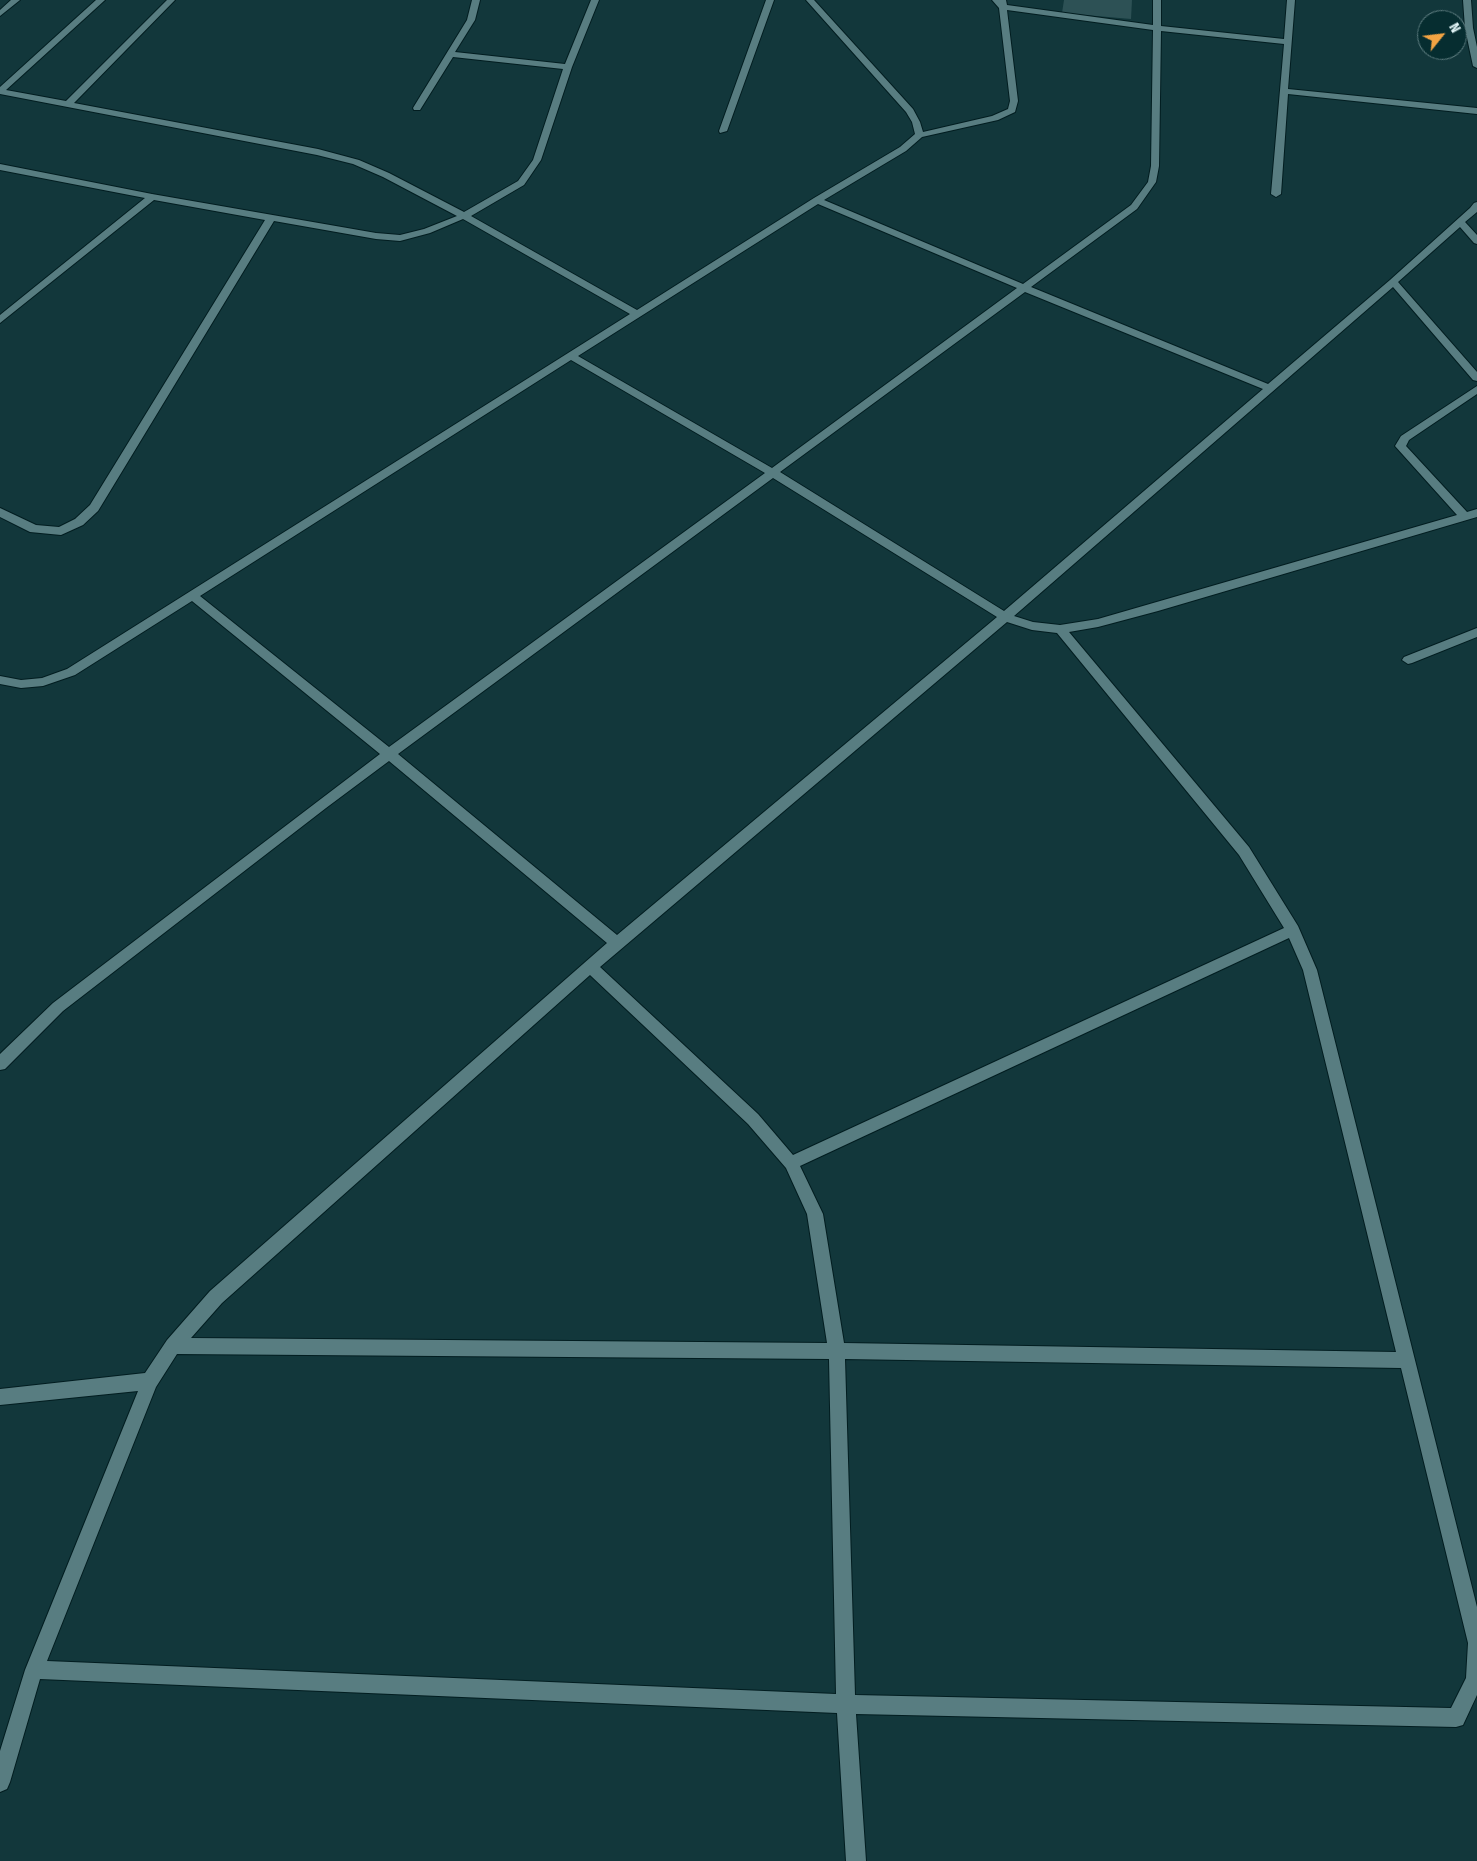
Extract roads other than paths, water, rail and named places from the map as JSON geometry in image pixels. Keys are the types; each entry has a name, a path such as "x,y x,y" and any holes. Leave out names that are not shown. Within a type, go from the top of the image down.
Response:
{"street":[{"path":"0,14 16,0"},
{"path":"0,91 101,0"},
{"path":"69,103 172,0"},
{"path":"418,108 471,20 476,0"},
{"path":"0,167 152,197 376,236 400,238 427,231 464,216 521,182 537,160 568,68 595,0"},
{"path":"723,131 770,0"},
{"path":"810,0 910,111 916,122 919,135"},
{"path":"996,0 1002,4 1158,28 1288,42"},
{"path":"2,1059 58,1007 313,810 1134,207 1152,182 1155,166 1158,28 1156,0"},
{"path":"1276,194 1291,0"},
{"path":"1467,0 1473,29 1477,66"},
{"path":"0,680 21,684 43,682 71,672 817,200 903,149 919,135 995,118 1012,110 1014,101 1002,4"},
{"path":"450,54 568,68"},
{"path":"0,91 318,152 356,162 386,175 464,216 637,314"},
{"path":"1284,91 1477,111"},
{"path":"0,320 152,197"},
{"path":"817,200 1024,288 1269,388"},
{"path":"0,1782 34,1670 150,1381 173,1346 216,1297 590,966 1004,617 1393,282 1477,205"},
{"path":"0,512 34,529 61,531 80,522 94,508 271,218"},
{"path":"1460,222 1475,237"},
{"path":"1393,282 1477,378"},
{"path":"571,356 773,473 1004,617 1032,626 1060,629 1098,623 1477,513"},
{"path":"1464,516 1400,446 1405,438 1477,389"},
{"path":"192,595 390,754 617,943"},
{"path":"34,1670 846,1704 1456,1718 1475,1679 1477,1643 1310,970 1293,930 1244,851 1060,629"},
{"path":"1408,660 1477,632"},
{"path":"791,1163 1293,930"},
{"path":"590,966 753,1119 791,1163 815,1214 837,1350 846,1704 856,1861"},
{"path":"173,1346 837,1350 1407,1360"},
{"path":"0,1398 150,1381"}]}
